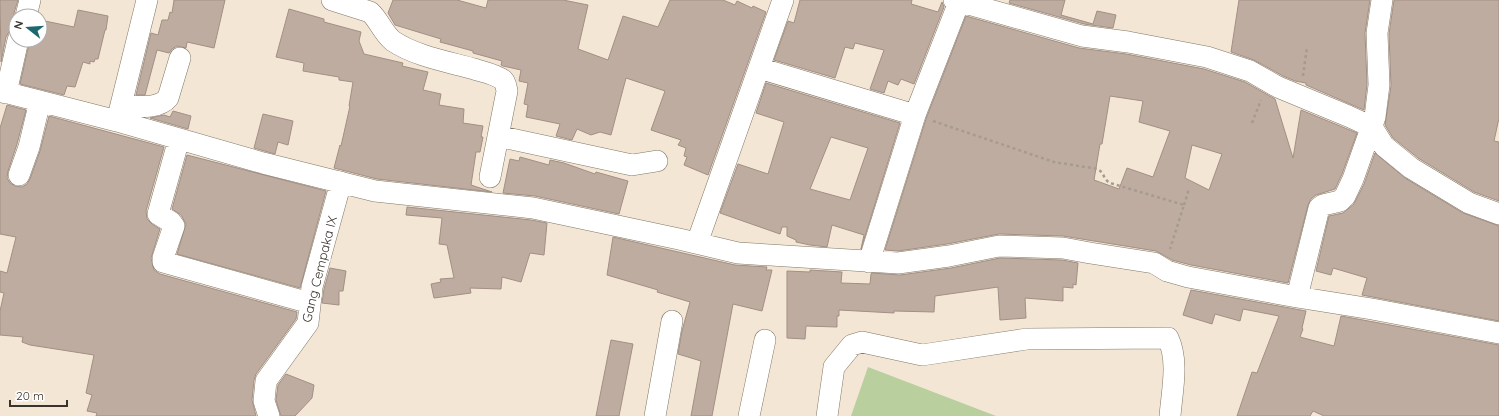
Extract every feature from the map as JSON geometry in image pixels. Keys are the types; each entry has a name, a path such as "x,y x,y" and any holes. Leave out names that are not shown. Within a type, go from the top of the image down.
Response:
{"street":[{"path":"119,113 147,0"},
{"path":"332,0 370,12 375,16 386,33 393,40 413,52 487,73 503,80 507,91 490,177"},
{"path":"1297,297 1320,208 1322,205 1340,201 1345,196 1353,179 1375,117 1379,85 1377,33 1382,0"},
{"path":"869,262 915,115 957,1 1082,36 1128,42 1207,57 1250,71 1278,87 1372,127 1384,146 1411,168 1469,203 1499,214"},
{"path":"696,243 759,68 776,2"},
{"path":"16,48 3,92 40,101 119,113 179,139 263,162 393,194 478,201 533,208 738,253 898,263 950,256 999,246 1063,248 1090,254 1154,263 1163,269 1188,276 1499,333"},
{"path":"119,113 165,102 168,98 180,58"},
{"path":"759,68 915,115"},
{"path":"19,175 29,147 40,101"},
{"path":"498,136 632,165 657,161"},
{"path":"179,139 158,214 171,222 174,226 162,258 163,262 310,303"},
{"name":"Gang Cempaka IX","path":"269,416 264,401 266,381 308,323 312,287 341,182"},
{"path":"655,416 672,321"},
{"path":"827,416 834,367 852,344 862,342 922,355 1027,339 1160,338 1168,338 1173,348 1174,378 1170,416"},
{"path":"748,416 765,340"}],"path":[{"path":"1301,96 1307,47"},
{"path":"915,115 1054,162 1098,169 1102,172 1106,181 1110,183 1184,205"},
{"path":"1163,269 1189,189"}],"green space":[{"path":"868,367 996,416 851,416"}],"building":[{"path":"0,0 18,0 16,8 8,8 8,34 1,62"},
{"path":"174,0 225,0 214,48 187,42 186,48 177,46 169,53 157,50 145,95 136,95 151,33 158,35 162,20 168,20 170,12 172,13"},
{"path":"393,0 457,0 486,8 488,0 563,0 588,5 578,49 608,60 623,16 658,27 670,0 723,0 735,5 737,1 752,8 753,6 766,12 708,175 684,165 687,157 684,156 686,148 678,145 681,140 651,130 665,91 626,78 611,135 600,132 591,135 577,129 572,140 556,136 560,124 526,117 528,105 524,104 528,83 519,81 521,70 503,66 501,65 502,61 440,42 441,39 395,25 388,13"},
{"path":"800,0 912,0 911,4 938,12 942,2 944,7 914,84 901,79 898,85 888,81 884,93 870,89 884,50 855,43 853,49 845,47 835,78 774,60 788,21 794,23"},
{"path":"1010,0 1065,0 1061,15 1093,24 1097,11 1116,15 1113,28 1084,24 1009,3"},
{"path":"1239,0 1370,0 1365,33 1367,84 1364,110 1306,85 1306,83 1295,81 1283,76 1254,60 1231,52"},
{"path":"1394,0 1499,0 1499,118 1494,141 1499,142 1499,201 1474,192 1418,158 1393,138 1385,125 1391,86 1389,34"},
{"path":"289,9 324,19 324,22 361,32 359,41 364,54 403,63 402,66 428,72 423,90 441,94 439,105 464,109 463,123 483,126 481,137 483,137 480,152 476,152 471,185 492,192 377,179 334,168 340,145 341,146 350,106 353,82 339,80 339,77 303,71 304,63 276,57"},
{"path":"78,10 108,16 106,30 98,59 95,59 94,62 90,61 90,64 83,62 75,87 67,86 64,95 20,84 28,48 48,48 48,22 74,27"},
{"path":"966,16 1079,48 1126,54 1204,69 1245,82 1275,99 1293,158 1301,110 1357,133 1335,189 1316,195 1311,199 1308,205 1288,283 1191,265 1172,260 1156,251 1063,236 999,234 947,244 898,251 885,250 926,119","holes":["1110,96 1143,101 1139,122 1170,131 1153,177 1127,168 1119,189 1094,180","1192,145 1222,154 1209,190 1185,178"]},
{"path":"766,83 900,123 861,249 864,235 832,225 827,247 796,242 796,240 787,236 787,227 782,227 780,234 720,213 738,164 768,174 784,122 756,113","holes":["831,137 868,148 850,200 810,189"]},
{"path":"7,105 26,110 8,171 7,178 10,183 15,186 22,187 27,184 30,179 40,151 49,116 164,147 146,211 147,219 160,229 151,258 154,270 160,274 297,312 296,319 256,374 252,400 256,416 96,416 97,413 87,411 92,395 86,393 94,355 30,345 22,342 23,337 0,335 0,311 4,293 0,292 0,271 7,273 16,237 0,234 0,128"},
{"path":"173,111 191,116 188,129 150,118 164,115 170,117"},
{"path":"263,114 293,121 288,145 278,142 275,154 254,148"},
{"path":"1375,153 1405,178 1463,213 1499,226 1499,321 1362,295 1367,278 1333,268 1331,275 1316,271 1329,216 1343,213 1354,204 1364,184"},
{"path":"187,155 326,191 300,288 177,254 186,224 181,215 172,209"},
{"path":"520,157 549,165 550,160 564,163 595,174 596,172 628,181 619,214 535,196 503,193 510,159 519,161"},
{"path":"407,207 547,223 544,255 530,253 521,282 502,277 501,289 470,288 471,293 434,298 431,284 441,282 440,279 454,278 447,245 439,244 442,218 406,215"},
{"path":"613,237 735,265 767,267 766,270 772,270 762,311 733,304 712,416 691,416 701,361 678,354 682,331 690,302 657,292 658,290 607,275"},
{"path":"1000,258 1062,260 1078,263 1076,285 1073,284 1073,288 1063,287 1063,301 1025,298 1026,318 1000,320 998,287 935,296 934,312 894,311 894,313 839,310 839,316 837,316 837,327 806,326 805,339 787,338 787,271 810,272 810,270 842,272 841,283 870,284 872,273 900,275 951,268"},
{"path":"330,268 346,271 343,291 339,291 339,305 322,303"},
{"path":"1191,290 1306,311 1300,337 1334,346 1341,316 1499,345 1499,416 1324,416 1313,411 1310,416 1237,416 1252,372 1257,373 1279,316 1243,309 1240,321 1215,314 1212,324 1183,315"},
{"path":"611,340 633,344 619,416 596,416"},
{"path":"286,374 314,385 312,398 295,416 281,416 276,400 278,385"}]}
